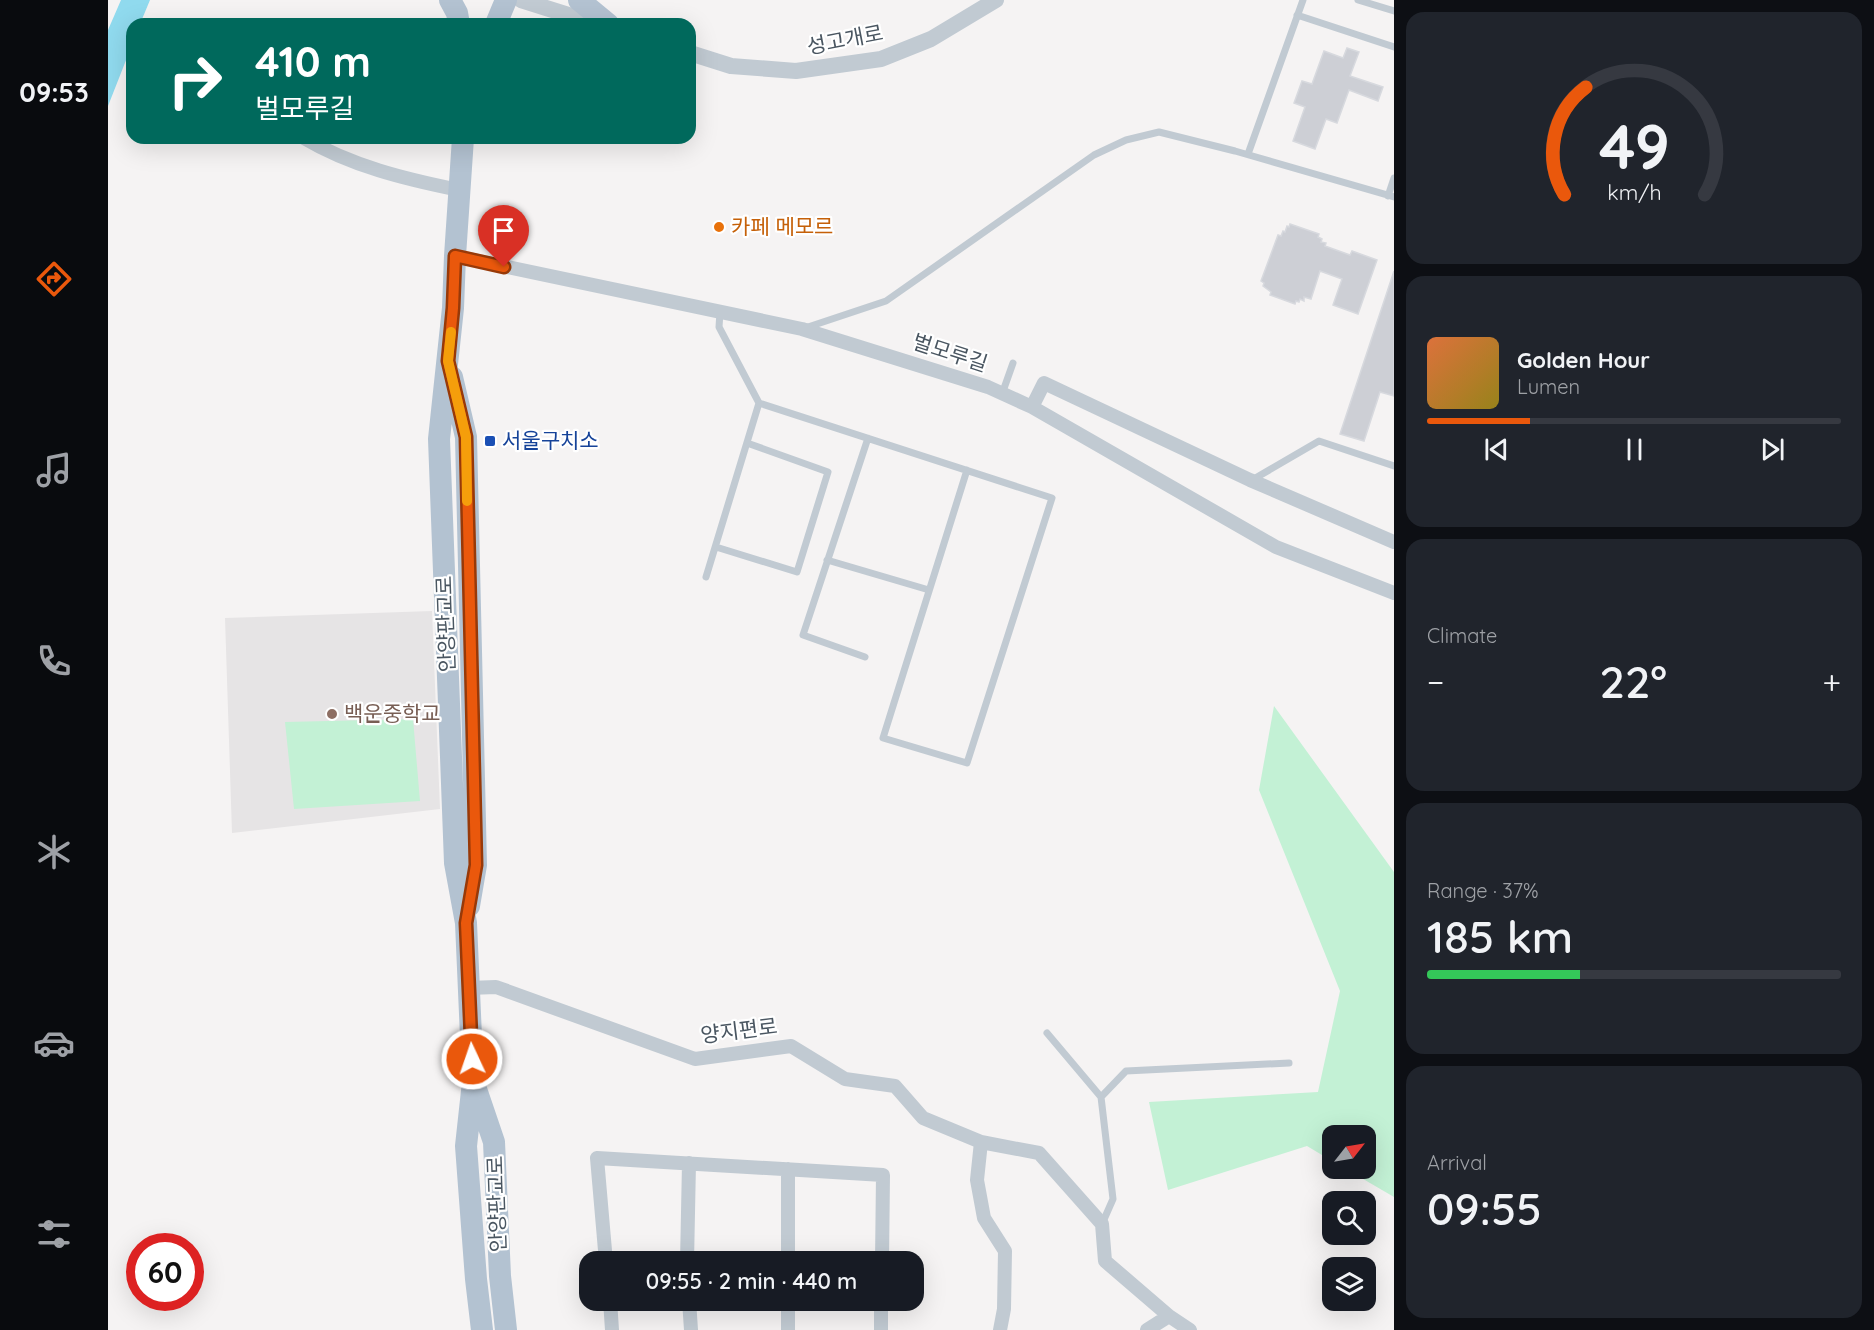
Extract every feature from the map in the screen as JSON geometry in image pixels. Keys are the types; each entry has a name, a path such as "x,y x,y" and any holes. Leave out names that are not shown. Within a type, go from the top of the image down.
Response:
{"main road":[{"path":"450,0 458,18"},
{"path":"498,18 506,0"},
{"path":"579,0 601,18"},
{"name":"안양판교로","path":"463,144 453,308 439,439 455,863 466,923 473,1082 466,1146 482,1330"},
{"name":"안양판교로","path":"473,1082 494,1142 500,1276 506,1330"}],"street":[{"path":"521,0 578,18"},
{"name":"성고개로","path":"696,55 731,66 796,72 881,59 931,39 996,0"},
{"path":"314,144 326,151 406,179 459,190"},
{"name":"벌모루길","path":"455,256 802,329 988,387 1032,407 1276,547 1394,593"},
{"path":"1032,407 1044,383 1251,480 1394,542"},
{"name":"양지편로","path":"469,988 496,987 695,1059 791,1046 845,1079 895,1086 923,1118 981,1142 1039,1153 1102,1224"},
{"path":"981,1142 977,1180 984,1218 1005,1251 1004,1309 1000,1330"},
{"path":"605,1251 597,1158 883,1175 882,1251"},
{"path":"687,1251 689,1163"},
{"path":"788,1169 788,1251"},
{"path":"1102,1224 1105,1261 1169,1316 1190,1330"},
{"path":"611,1311 612,1330"},
{"path":"690,1311 691,1330"},
{"path":"788,1311 788,1330"},
{"path":"881,1311 881,1330"},
{"path":"1147,1330 1169,1316"}],"lane":[{"path":"1248,154 1303,0"},
{"path":"1358,0 1394,11"},
{"path":"1297,15 1394,47"},
{"path":"802,329 886,301 1094,154 1126,140 1159,132 1248,154 1391,196 1394,178"},
{"path":"720,312 719,327 759,403 967,470 1052,498 967,763 883,738 967,470"},
{"path":"1002,394 1013,363"},
{"path":"706,577 759,403"},
{"path":"865,657 803,635 868,438"},
{"path":"1251,480 1319,441 1394,466"},
{"path":"716,547 797,572 828,472 747,443"},
{"path":"828,560 929,590"},
{"path":"1047,1033 1101,1097 1113,1199 1102,1224"},
{"path":"1101,1097 1126,1071 1289,1063"}],"shaded area":[{"name":"백운중학교","path":"432,611 440,809 232,833 225,618"}],"green space":[{"path":"1274,706 1394,872 1394,1197 1363,1179 1376,1179 1376,1125 1322,1125 1322,1155 1307,1146 1168,1190 1149,1102 1318,1092 1340,991 1259,790"},
{"path":"413,719 420,801 294,809 285,722"}],"water":[{"path":"121,0 150,0 142,18 126,18 126,60 108,106 108,30"}],"building":[{"path":"1347,48 1359,52 1350,76 1383,87 1378,101 1349,90 1337,123 1326,119 1315,149 1293,141 1305,107 1294,103 1302,81 1312,84 1324,51 1343,58"},
{"path":"1290,224 1319,234 1321,242 1326,243 1325,246 1350,255 1352,251 1377,260 1358,314 1333,305 1342,279 1320,271 1311,299 1304,297 1304,301 1300,299 1295,304 1270,295 1271,292 1263,286 1264,283 1261,281 1278,235 1281,236"},
{"path":"1394,271 1394,396 1380,392 1364,441 1340,434"}],"slow traffic":[{"path":"451,332 448,361 466,437 467,501"}],"place":[{"name":"카페 메모르","path":"719,227"},
{"name":"서울구치소","path":"490,441"},
{"name":"백운중학교","path":"332,714"}],"route":[{"path":"472,1059 466,923 476,865 466,437 448,361 455,256 504,267"}]}
